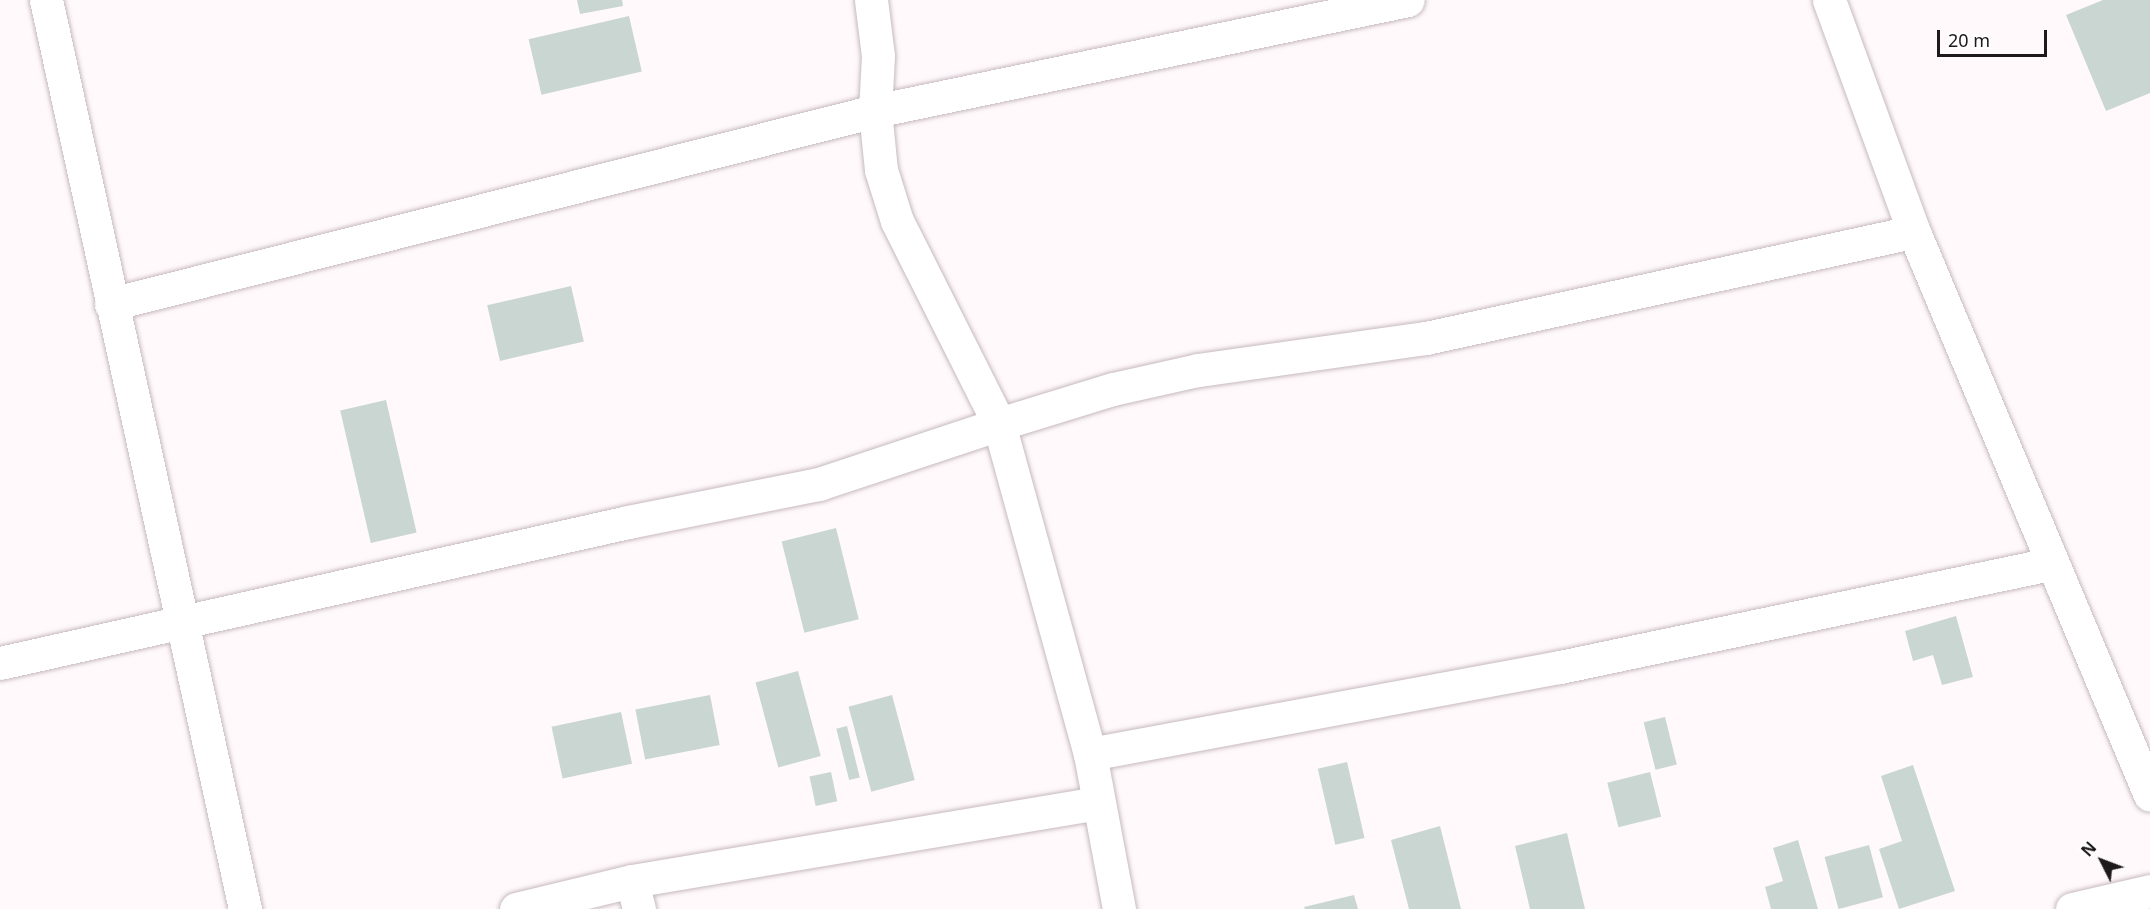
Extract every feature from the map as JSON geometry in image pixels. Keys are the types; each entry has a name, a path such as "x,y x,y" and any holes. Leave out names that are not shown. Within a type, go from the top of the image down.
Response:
{"street":[{"path":"46,0 245,909"},
{"path":"871,0 878,56 875,111 881,170 897,221 999,424 1090,754 1119,909"},
{"path":"111,304 875,111 1408,0"},
{"path":"1829,0 1914,232 2050,564 2150,795"},
{"path":"0,663 819,484 1113,389 1198,370 1426,338 1914,232"},
{"path":"1090,754 1560,667 2050,564"},
{"path":"516,909 636,895 1098,803"},
{"path":"2072,909 2150,891"}],"building":[{"path":"577,0 622,0 623,6 580,14"},
{"path":"2103,0 2150,0 2150,93 2106,111 2066,15"},
{"path":"629,16 642,72 541,95 529,39"},
{"path":"571,286 584,342 500,361 487,305"},
{"path":"386,400 417,533 371,543 340,411"},
{"path":"836,528 859,619 804,633 782,542"},
{"path":"1956,616 1973,677 1942,685 1933,655 1913,661 1905,631"},
{"path":"798,671 821,756 778,767 755,682"},
{"path":"710,695 720,745 645,760 635,710"},
{"path":"892,695 915,780 871,792 849,707"},
{"path":"621,712 632,764 563,779 552,727"},
{"path":"1665,717 1677,765 1656,770 1644,722"},
{"path":"847,726 860,777 849,780 836,729"},
{"path":"1347,762 1365,838 1335,845 1318,769"},
{"path":"1913,765 1955,891 1899,909 1879,849 1902,841 1881,776"},
{"path":"831,772 837,801 816,806 809,777"},
{"path":"1650,772 1661,817 1618,827 1607,783"},
{"path":"1440,826 1461,909 1409,909 1391,840"},
{"path":"1567,833 1585,909 1530,909 1515,846"},
{"path":"1798,840 1818,909 1771,909 1765,887 1783,881 1773,848"},
{"path":"1869,845 1883,897 1839,909 1825,857"},
{"path":"1354,895 1358,909 1305,909 1304,907"}]}
